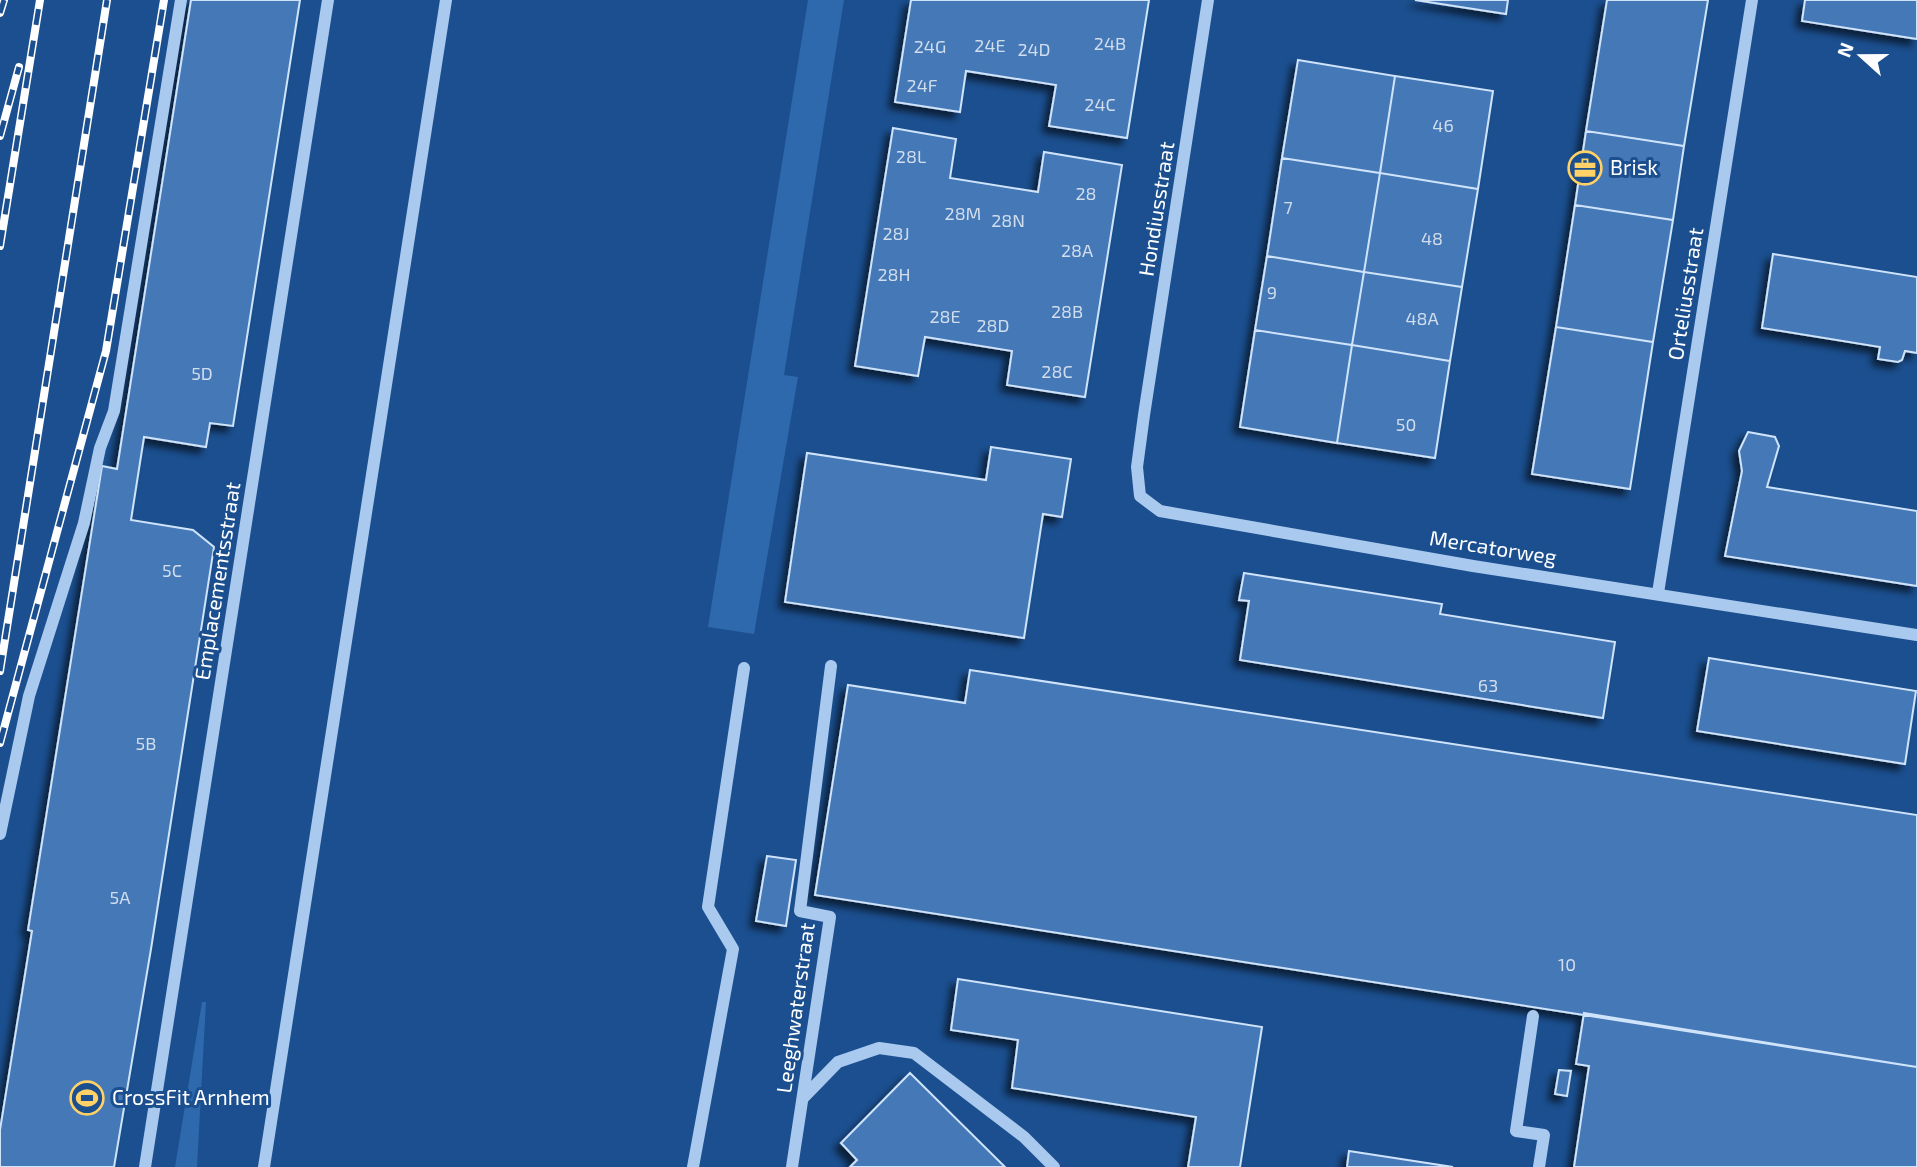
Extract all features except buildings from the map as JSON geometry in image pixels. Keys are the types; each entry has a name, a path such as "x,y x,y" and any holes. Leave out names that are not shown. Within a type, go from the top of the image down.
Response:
{"street":[{"path":"0,834 29,696 84,523 100,448 114,411 181,0"},
{"name":"Emplacementsstraat","path":"145,1167 328,0"},
{"path":"264,1167 446,0"},
{"name":"Hondiusstraat","path":"1143,424 1208,0"},
{"name":"Orteliusstraat","path":"1658,593 1752,0"},
{"name":"Mercatorweg","path":"1143,424 1137,467 1140,496 1160,511 1473,566 1917,635"},
{"name":"Leeghwaterstraat","path":"792,1167 830,917 800,911 831,666"},
{"path":"693,1167 733,949 708,907 744,668"},
{"path":"1534,1016 1516,1131 1544,1135 1539,1167"},
{"path":"803,1098 838,1062 879,1048 915,1053 1024,1137 1054,1167"}],"shaded area":[{"path":"808,0 844,0 784,375 798,377 754,634 708,627"},
{"path":"202,1002 206,1002 197,1167 175,1167"}],"railway":[{"path":"0,13 4,0"},
{"path":"0,246 40,0"},
{"path":"0,671 107,0"},
{"path":"0,743 106,351 164,0"},
{"path":"0,136 19,67"}],"place":[{"name":"Brisk","path":"1585,168"},
{"name":"CrossFit Arnhem","path":"87,1098"}]}
